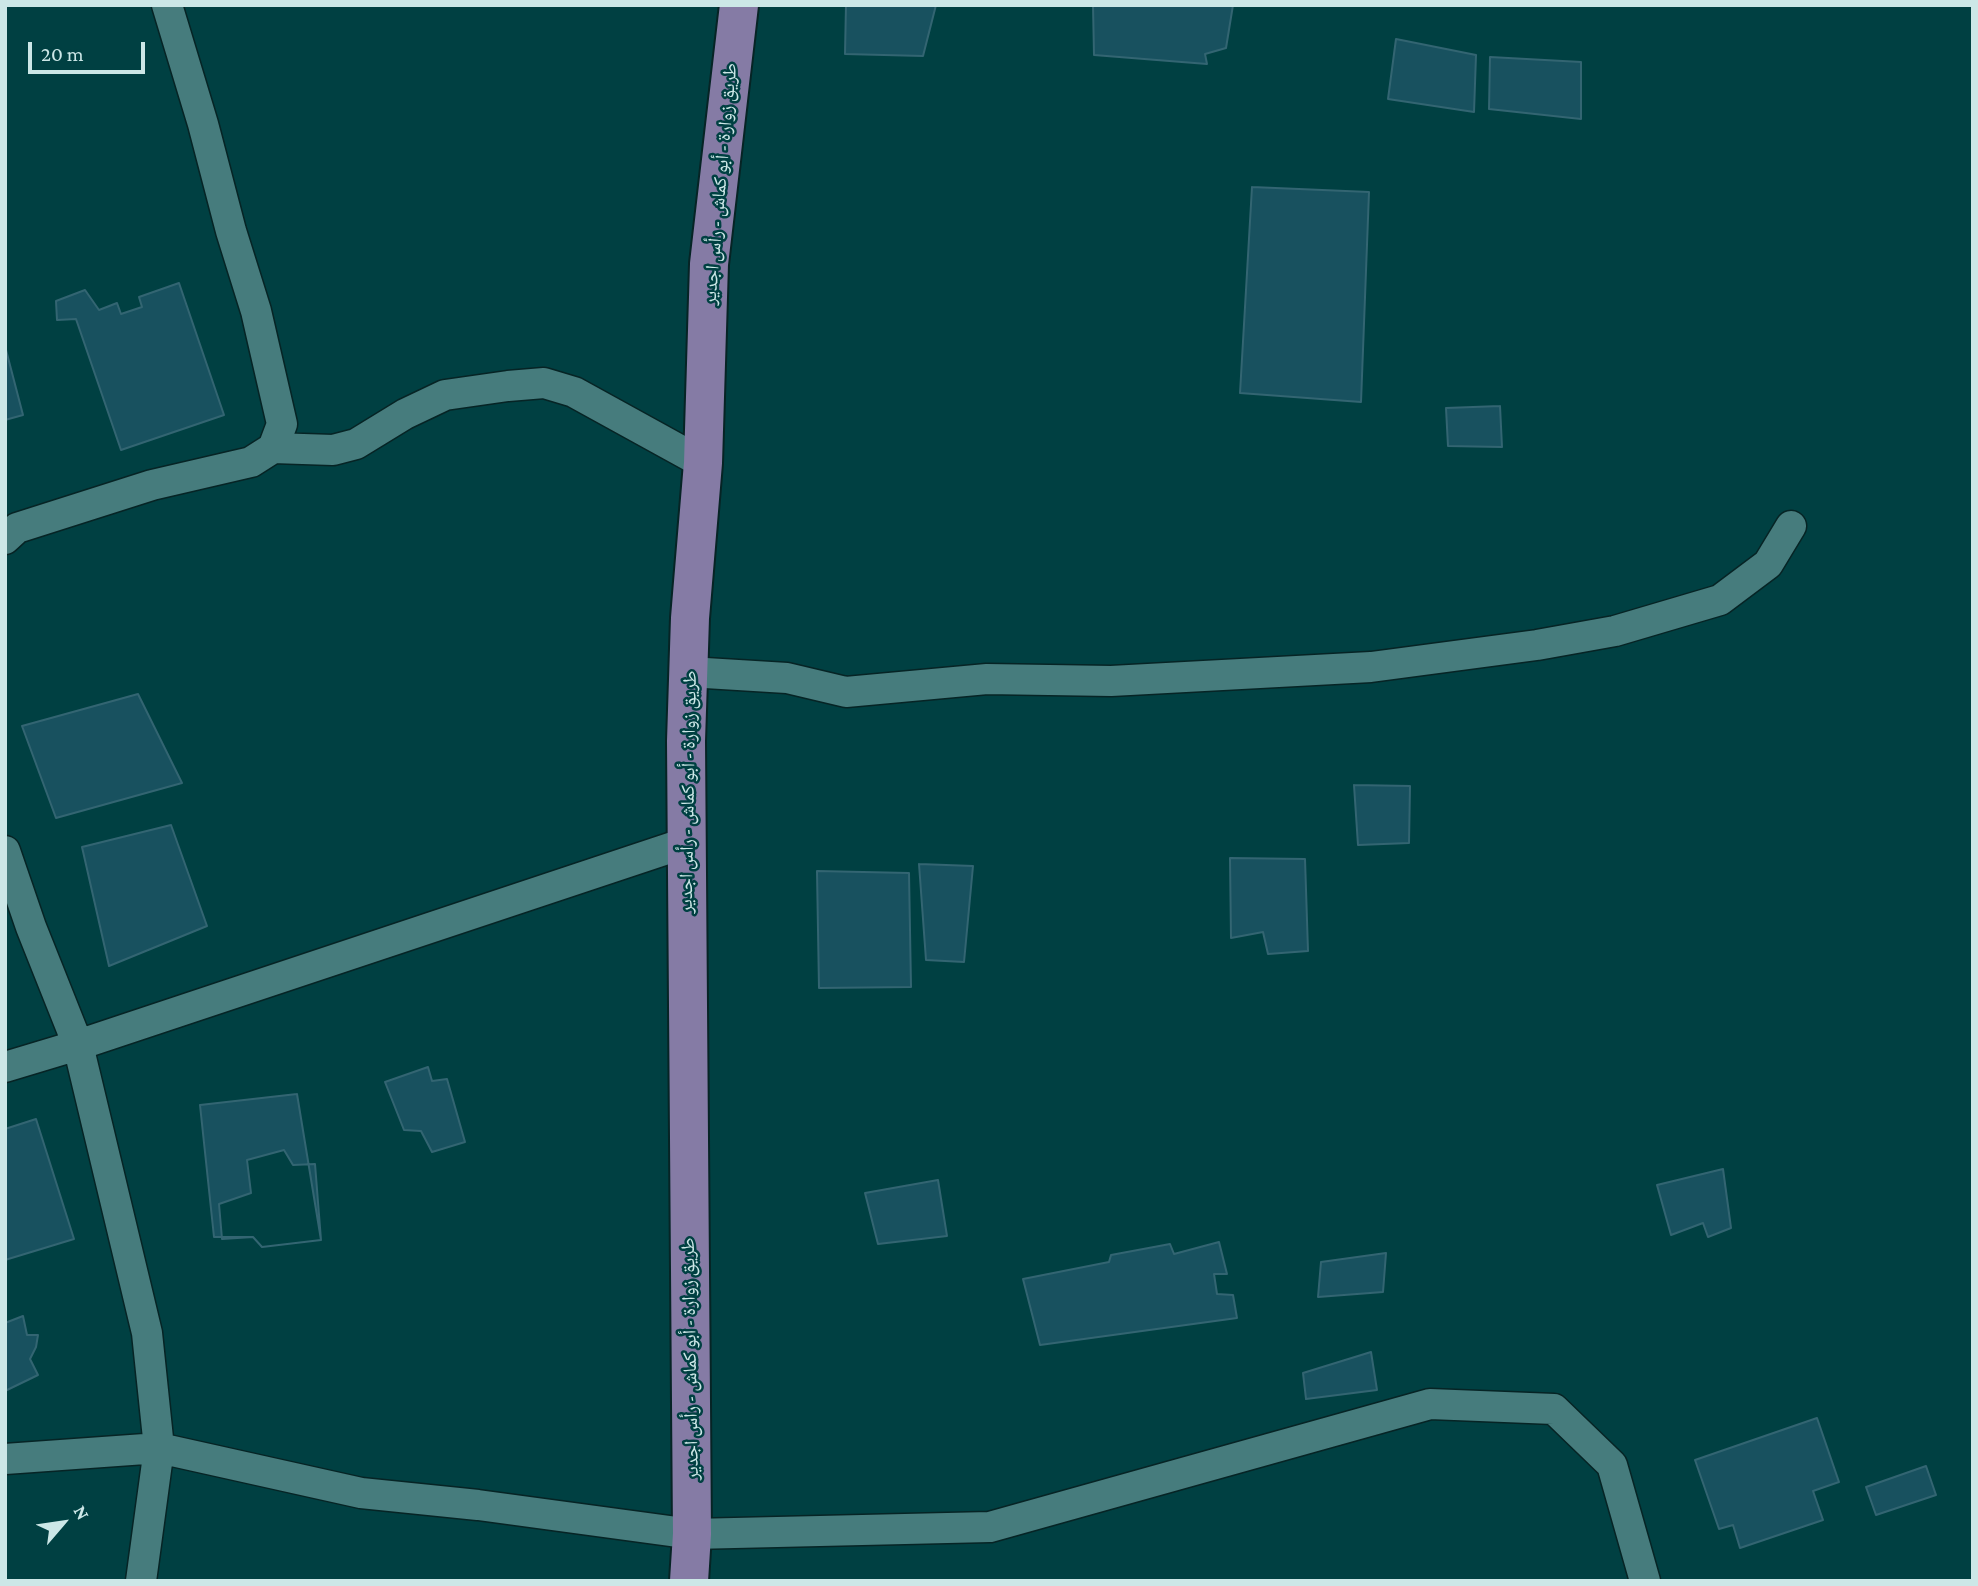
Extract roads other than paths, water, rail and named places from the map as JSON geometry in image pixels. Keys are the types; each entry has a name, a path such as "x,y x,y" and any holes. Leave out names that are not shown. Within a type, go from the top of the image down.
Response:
{"main road":[{"name":"طريق زوارة - أبو كماش - رأس اجدير","path":"689,1581 692,1534 686,741 690,618 703,463 709,264 739,5"}],"street":[{"path":"167,5 256,311 282,424 274,448"},
{"path":"5,539 17,528 152,485 251,462 274,448 333,450 356,444 405,414 445,395 544,383 574,392 703,463"},
{"path":"689,672 787,678 846,692 987,679 1111,681 1359,667 1537,645 1615,631 1720,600 1768,564 1791,526"},
{"path":"5,1067 685,843"},
{"path":"5,850 31,927 78,1045 147,1333 159,1448 141,1581"},
{"path":"5,1459 159,1448 361,1493 478,1504 692,1534 990,1527 1430,1404 1554,1409 1612,1465 1645,1581"}]}
